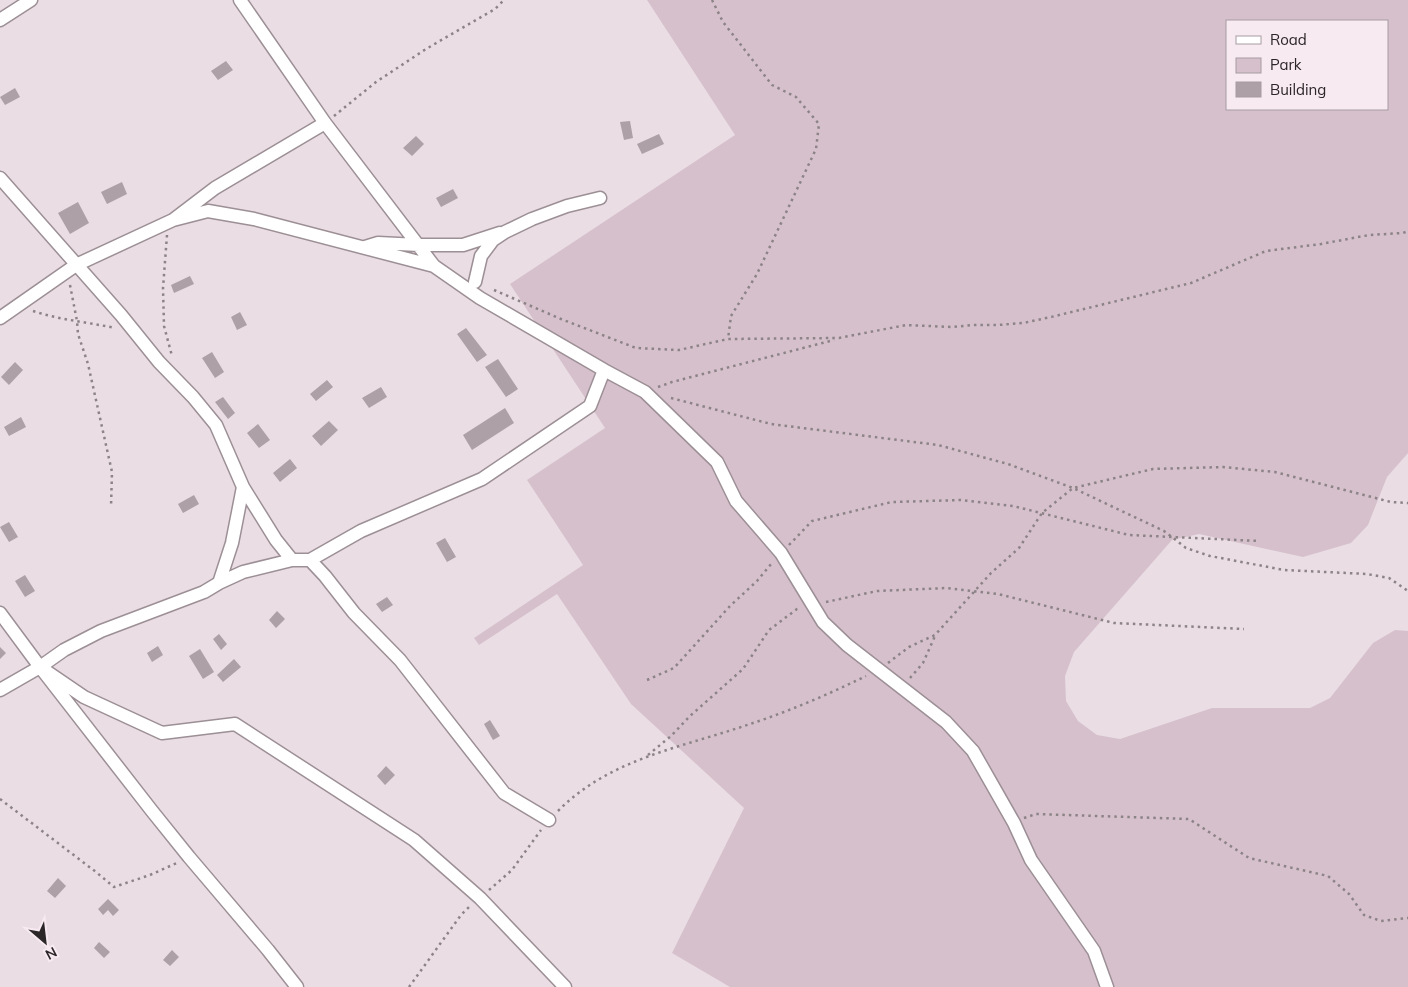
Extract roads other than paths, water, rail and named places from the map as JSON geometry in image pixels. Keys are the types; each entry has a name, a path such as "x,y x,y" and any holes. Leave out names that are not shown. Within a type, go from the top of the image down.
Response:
{"street":[{"path":"0,20 31,0"},
{"path":"240,0 325,123 434,266 480,298 645,392 716,462 736,501 781,553 823,622 847,645 946,722 973,750 1014,823 1030,860 1094,951 1108,987"},
{"path":"175,220 215,188 325,123"},
{"path":"0,178 72,268 121,316 159,362 193,397 216,425 243,487 276,540 292,560"},
{"path":"475,282 481,256 493,240 532,219 567,206 600,198"},
{"path":"0,318 72,268 175,220 208,211 254,219 434,266"},
{"path":"362,248 378,243 463,245 505,232"},
{"path":"0,690 40,667 64,650 101,631 195,595 243,572 292,560 310,560 362,531 482,479 590,406 604,370"},
{"path":"219,583 232,543 243,487"},
{"path":"310,560 354,613 400,660 504,793 549,820"},
{"path":"0,613 189,857 297,987"},
{"path":"40,667 84,697 162,733 235,724 414,840 480,898 564,987"}]}
